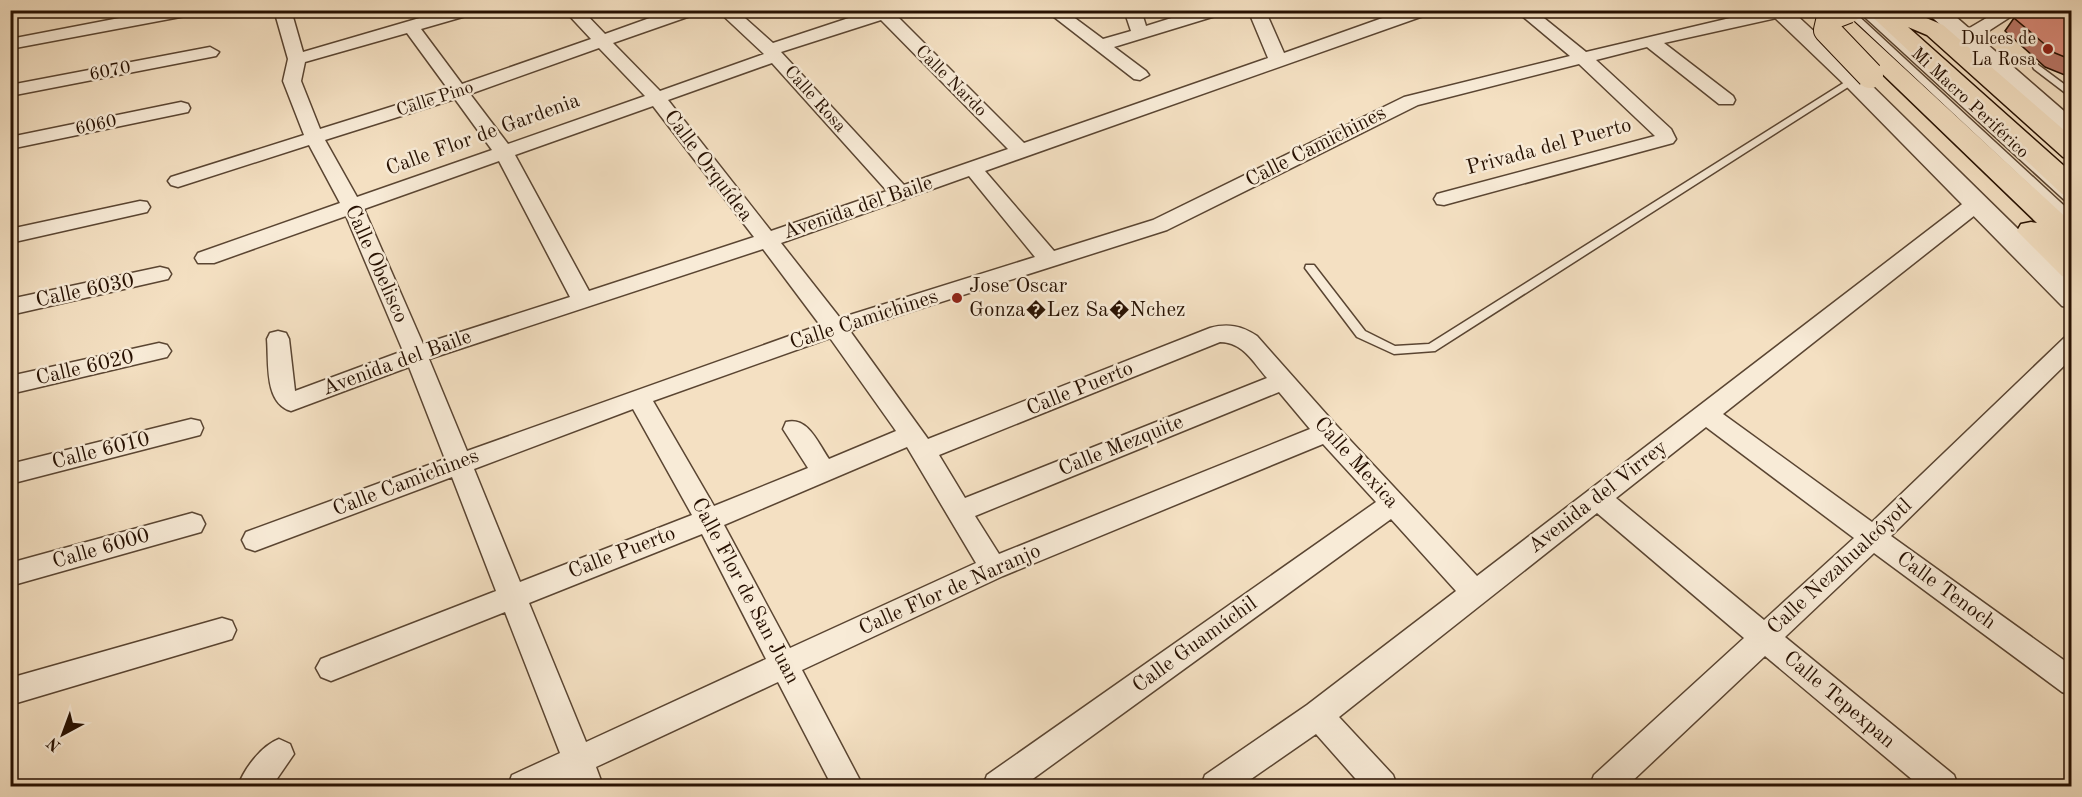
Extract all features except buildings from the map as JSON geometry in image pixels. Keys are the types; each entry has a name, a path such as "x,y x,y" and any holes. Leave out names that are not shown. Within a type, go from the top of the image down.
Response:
{"highway":[{"path":"1827,10 2072,240"},
{"path":"1847,10 1830,17 1827,30 1862,78 2072,269"},
{"path":"1877,10 1927,25 1967,48 2072,151"},
{"path":"1877,10 2072,188"}],"street":[{"path":"10,44 191,10"},
{"name":"Calle Obelisco","path":"282,10 297,59 292,81 315,137 353,208 416,355 583,773"},
{"path":"297,59 411,27 427,16 467,10"},
{"name":"Calle Orquídea","path":"572,10 657,98 835,328 918,443 993,568"},
{"name":"Calle Pino","path":"178,181 604,43 690,10"},
{"name":"Calle Rosa","path":"724,10 773,53 900,193"},
{"path":"1053,10 1140,75"},
{"path":"1132,10 1140,33"},
{"path":"1102,45 1216,10"},
{"path":"1256,10 1279,62"},
{"name":"Avenida del Baile","path":"278,339 284,395 291,402 416,355 765,240 1424,10"},
{"path":"1523,10 1582,57"},
{"path":"1934,10 1967,48 2072,131"},
{"name":"Calle Flor de Gardenia","path":"206,258 353,208 657,98 886,11"},
{"name":"Calle Nardo","path":"886,11 1021,151"},
{"path":"1780,11 1862,78 1977,203 2072,299"},
{"name":"Calle Camichines","path":"255,540 460,462 835,328 1160,225 1411,101 1650,40 1780,11"},
{"path":"1967,48 2011,11"},
{"path":"411,27 504,153 582,299"},
{"path":"1650,40 1726,100"},
{"name":"6070","path":"10,91 210,52"},
{"name":"Privada del Puerto","path":"1444,199 1666,139 1664,133 1582,57"},
{"name":"6060","path":"10,143 181,108"},
{"path":"972,168 1050,261"},
{"name":"Avenida del Virrey","path":"1216,786 1318,715 1977,203"},
{"path":"10,236 140,207"},
{"name":"Calle 6030","path":"10,307 160,274"},
{"name":"Calle Puerto","path":"330,668 708,520 824,472 918,443 1218,334 1238,334"},
{"name":"Calle Mexica","path":"1238,334 1249,342 1327,432 1474,593"},
{"name":"Calle Nezahualcóyotl","path":"1605,786 1873,537 2072,344"},
{"name":"Calle 6020","path":"10,385 159,351"},
{"name":"Calle Mezquite","path":"959,511 1283,381"},
{"name":"Calle Flor de San Juan","path":"639,397 708,520 848,786"},
{"name":"Calle Tenoch","path":"1706,414 2072,683"},
{"name":"Calle 6010","path":"10,474 191,428"},
{"path":"795,429 824,472"},
{"name":"Calle Flor de Naranjo","path":"523,786 583,773 784,665 993,568 1327,432"},
{"name":"Calle Tepexpan","path":"1597,498 1942,786"},
{"name":"Calle Guamúchil","path":"998,786 1393,504"},
{"name":"Calle 6000","path":"10,574 192,524"},
{"path":"10,692 222,630"},
{"path":"1318,715 1382,786"},
{"path":"253,786 279,754"}],"lane":[{"name":"Mi Macro Periférico","path":"1847,10 2072,219"},
{"name":"Mi Macro Periférico","path":"1861,10 2072,204"},
{"path":"2037,67 2072,95"},
{"path":"1310,268 1361,334 1394,350 1431,348 1862,78"}],"place":[{"name":"Dulces de La Rosa","path":"2048,49"},
{"name":"Jose Oscar Gonza�Lez Sa�Nchez","path":"957,298"}]}
